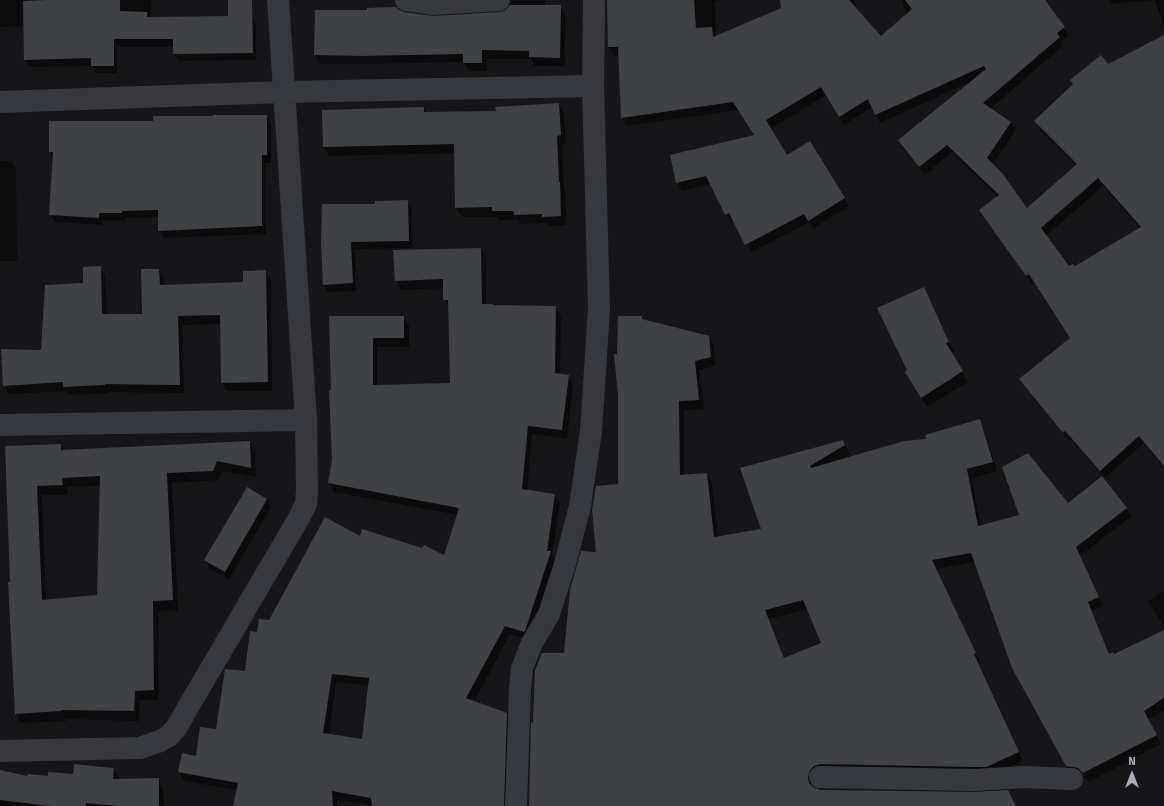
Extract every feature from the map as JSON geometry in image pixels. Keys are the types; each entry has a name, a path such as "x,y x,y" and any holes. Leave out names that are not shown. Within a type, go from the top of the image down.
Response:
{"street":[{"path":"0,751 140,748 160,742 168,736 176,728 306,504 306,420 278,0"},
{"path":"406,0 432,4 499,0"},
{"path":"516,806 522,668 532,643 549,614 565,564 580,506 591,431 599,309 593,86 594,0"},
{"path":"0,102 284,92 593,86"},
{"path":"0,425 306,420"},
{"path":"820,777 975,780 1023,777 1072,778"}],"building":[{"path":"120,0 120,11 147,12 147,17 228,16 228,0 252,0 253,53 173,54 173,39 114,39 114,66 91,66 91,58 24,60 23,1"},
{"path":"607,0 694,0 696,28 712,27 713,37 781,8 780,0 849,0 881,36 912,9 905,0 1045,0 1065,27 1057,33 1060,37 983,103 1011,122 987,158 1002,173 1027,208 1077,164 1034,121 1073,84 1070,80 1101,55 1108,64 1164,35 1164,466 1139,436 1100,471 1065,431 1063,433 1019,379 1070,338 1029,274 1026,276 979,210 999,195 947,145 919,167 898,140 986,69 984,66 875,115 868,99 839,117 821,87 766,120 787,155 810,141 845,198 808,221 804,214 745,245 729,213 725,215 706,176 676,183 670,155 754,135 733,102 621,118 618,47 608,47","holes":["1098,178 1141,227 1075,266 1073,264 1069,266 1041,228"]},
{"path":"510,5 561,5 560,58 529,57 529,51 482,50 482,63 463,63 463,54 361,56 314,55 315,10 367,10 367,8 396,7 404,12 433,16 500,12 506,10"},
{"path":"559,103 561,135 557,136 561,216 542,217 542,214 514,215 514,211 492,211 492,207 455,208 454,144 323,147 322,110 424,107 424,112 496,111 495,107"},
{"path":"267,115 267,155 262,155 262,226 158,231 158,210 99,213 99,218 49,215 53,152 49,152 49,121 153,121 153,116"},
{"path":"408,200 409,241 351,242 353,283 323,285 321,244 322,204 375,204 375,201"},
{"path":"481,248 482,304 556,306 555,373 569,375 562,430 528,426 522,489 555,494 547,551 551,551 524,632 505,626 466,698 507,713 504,806 372,806 371,798 332,791 333,806 233,806 238,783 178,772 182,753 196,756 200,727 216,729 225,669 245,671 250,631 257,632 259,619 269,620 325,517 360,536 362,529 422,548 424,545 444,555 459,508 328,483 332,460 329,391 331,390 329,316 404,316 404,338 373,338 373,385 450,383 448,300 443,300 443,279 395,281 393,250","holes":["332,674 369,678 362,739 323,733"]},
{"path":"101,266 102,314 142,314 141,269 159,269 160,285 243,282 243,271 266,270 268,382 221,383 220,315 178,316 180,385 105,384 63,387 63,382 3,386 1,349 41,350 45,285 83,283 83,267"},
{"path":"924,287 949,342 946,343 963,371 921,398 905,372 907,370 877,308"},
{"path":"618,316 642,316 642,319 709,336 711,357 695,361 699,400 679,401 680,475 707,473 714,537 761,529 740,468 843,440 845,445 810,466 811,468 904,441 926,439 925,435 980,419 993,462 967,469 978,526 1019,515 1002,467 1028,453 1068,503 1102,476 1127,508 1076,547 1099,597 1088,602 1109,654 1113,652 1114,654 1164,630 1164,698 1144,711 1157,735 1083,773 1078,768 1066,766 1012,668 971,553 932,560 976,653 974,654 1019,752 986,767 820,764 814,766 810,770 808,777 809,783 813,787 820,790 975,792 1008,790 1016,806 529,806 531,722 533,723 535,670 542,653 564,653 570,590 581,551 596,552 592,510 596,486 618,484 618,395 614,354 617,354","holes":["803,600 821,643 784,658 765,610"]},
{"path":"250,441 251,468 217,461 213,471 167,473 173,600 153,601 154,690 135,691 134,711 61,710 15,714 8,582 10,582 5,446 61,444 61,450","holes":["100,476 97,595 42,600 37,486 63,485 62,478"]},
{"path":"247,487 267,499 225,572 204,560"},
{"path":"74,764 114,768 113,779 159,778 159,806 118,806 86,803 86,806 50,806 0,800 0,770 27,776 28,774 48,776 48,772 73,774"}]}
